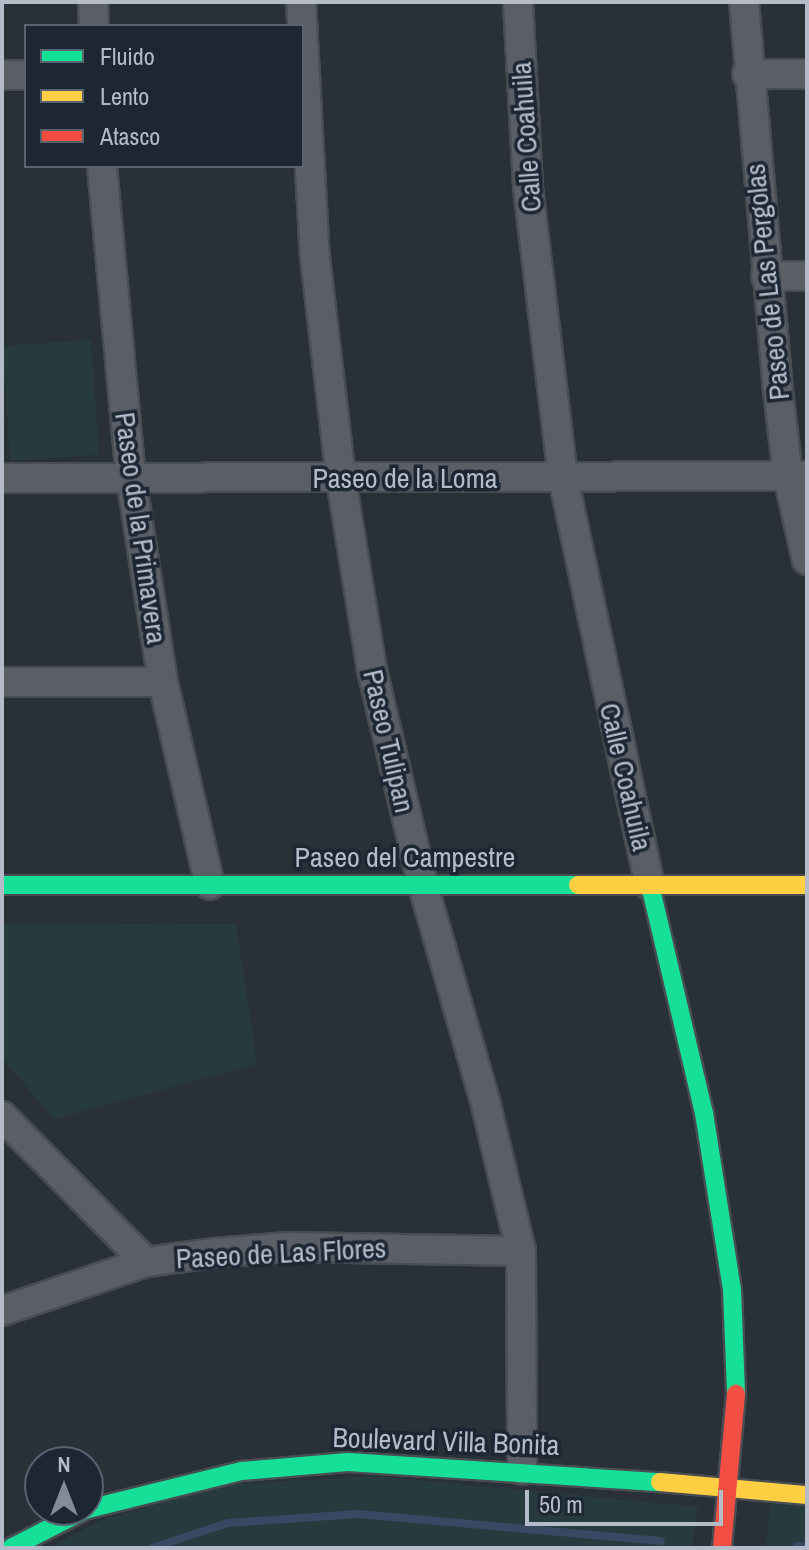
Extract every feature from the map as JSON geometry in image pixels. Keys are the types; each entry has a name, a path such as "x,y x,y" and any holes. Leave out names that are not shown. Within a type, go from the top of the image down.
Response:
{"street":[{"path":"93,2 94,24"},
{"name":"Paseo Tulipan","path":"301,2 302,24"},
{"name":"Calle Coahuila","path":"518,2 528,188 563,477 723,1208 736,1395 722,1548"},
{"name":"Paseo de Las Pergolas","path":"744,2 747,74 766,276 798,476 807,560"},
{"name":"Paseo Tulipan","path":"304,57 315,257 341,479 374,683 423,885 485,1101 521,1251 522,1470"},
{"path":"747,74 807,74"},
{"path":"2,75 24,75"},
{"name":"Paseo de la Primavera","path":"102,168 131,478 163,682 210,885"},
{"path":"766,276 807,276"},
{"name":"Paseo de la Loma","path":"2,478 798,476"},
{"path":"2,682 163,682"},
{"name":"Paseo del Campestre","path":"2,885 807,885"},
{"path":"2,1116 146,1262"},
{"name":"Paseo de Las Flores","path":"2,1311 146,1262 288,1247 521,1251"},
{"name":"Boulevard Villa Bonita","path":"104,1504 173,1485 295,1465 348,1462 522,1470 728,1495 807,1495"},
{"name":"Boulevard Villa Bonita","path":"11,1548 53,1526"}],"green space":[{"path":"91,340 99,455 10,461 2,346"},
{"path":"2,923 236,924 257,1064 54,1119 2,1058"},
{"path":"375,1476 698,1507 692,1548 47,1548 89,1526 104,1526 104,1519 224,1485"},
{"path":"770,1502 807,1505 807,1548 766,1548"}],"waterway":[{"path":"152,1548 228,1523 358,1514 661,1541"},
{"path":"797,1546 807,1547"}],"traffic: fast":[{"path":"2,885 578,885"},
{"path":"650,885 704,1113 732,1289 736,1394"},
{"path":"104,1505 242,1471 348,1462 660,1482"},
{"path":"11,1548 54,1526"}],"traffic: slow":[{"path":"578,885 807,885"},
{"path":"660,1482 807,1495"}],"traffic: jam":[{"path":"722,1548 736,1394"}]}
